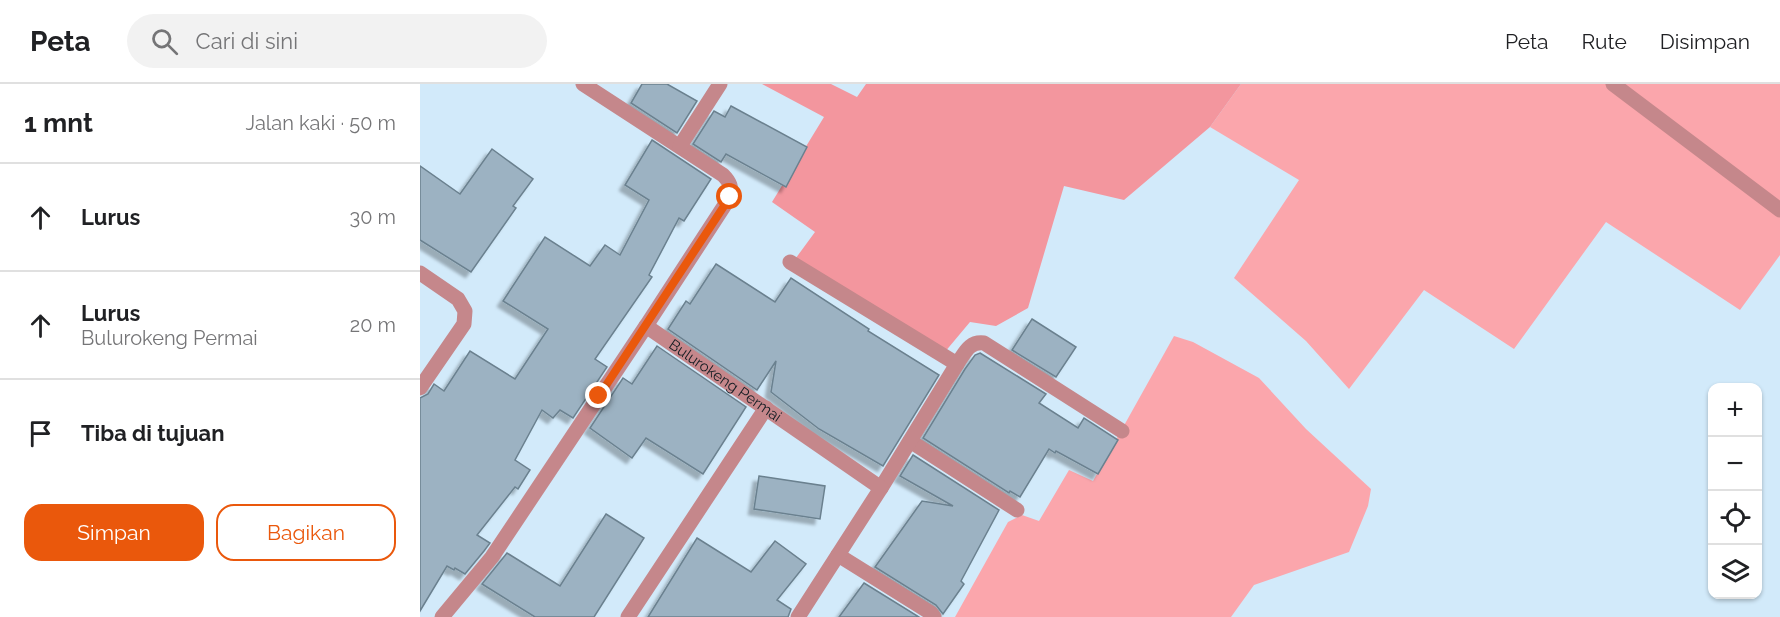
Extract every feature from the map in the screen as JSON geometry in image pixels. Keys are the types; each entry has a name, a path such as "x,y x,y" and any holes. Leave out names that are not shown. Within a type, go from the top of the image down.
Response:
{"street":[{"path":"442,617 492,557 730,197 729,181 723,175 583,84"},
{"path":"680,146 720,84"},
{"path":"1613,84 1780,210"},
{"path":"790,262 957,364"},
{"path":"420,273 458,300 465,311 464,324 420,388"},
{"name":"Bulurokeng Permai","path":"646,326 881,488"},
{"path":"798,617 957,364 972,344 984,343 1122,431"},
{"path":"628,617 766,408"},
{"path":"910,441 1017,510"},
{"path":"838,555 934,617"}],"shaded area":[{"path":"762,84 831,84 857,97 866,84 1241,84 1210,127 1124,200 1064,186 1028,308 996,326 970,322 944,353 793,262 815,232 772,202 824,117"},
{"path":"1241,84 1780,84 1780,255 1740,310 1606,222 1514,349 1424,290 1349,389 1306,341 1234,278 1299,180 1210,127"},
{"path":"1174,336 1193,342 1259,378 1306,429 1371,489 1368,506 1349,552 1254,585 1231,617 955,617 1008,522 1022,515 1039,521 1069,470 1093,481"}],"building":[{"path":"642,84 667,84 697,101 677,133 631,103"},
{"path":"731,106 807,147 786,187 726,154 721,162 693,144 714,111 725,117"},
{"path":"652,140 711,179 684,221 679,218 649,275 652,277 595,359 607,367 573,418 560,410 553,418 542,410 515,460 530,470 518,489 515,487 477,535 490,543 465,574 447,566 420,611 420,398 428,394 434,384 444,391 470,351 515,379 548,329 503,301 545,237 590,266 605,245 620,255 649,200 625,185"},
{"path":"492,149 533,179 513,206 516,208 471,272 420,240 420,166 460,194"},
{"path":"716,264 775,302 791,278 869,329 868,331 939,375 883,466 819,429 771,392 776,361 757,390 668,329 686,301 690,304"},
{"path":"1032,319 1076,347 1056,377 1012,350"},
{"path":"657,346 746,407 703,474 646,438 632,458 590,428 623,378 632,384"},
{"path":"980,353 1046,394 1039,403 1078,428 1084,418 1118,440 1098,474 1049,449 1020,497 1010,491 1009,493 923,438 965,369 975,355"},
{"path":"913,455 999,510 961,581 964,584 943,614 936,605 875,567 922,501 953,506 900,476"},
{"path":"759,476 825,486 820,519 754,509"},
{"path":"606,514 644,538 594,617 535,617 482,584 507,553 560,586"},
{"path":"697,538 751,572 775,541 806,564 777,600 791,609 788,617 648,617"},
{"path":"864,583 919,617 839,617"}],"route":[{"path":"599,396 730,197"}]}
